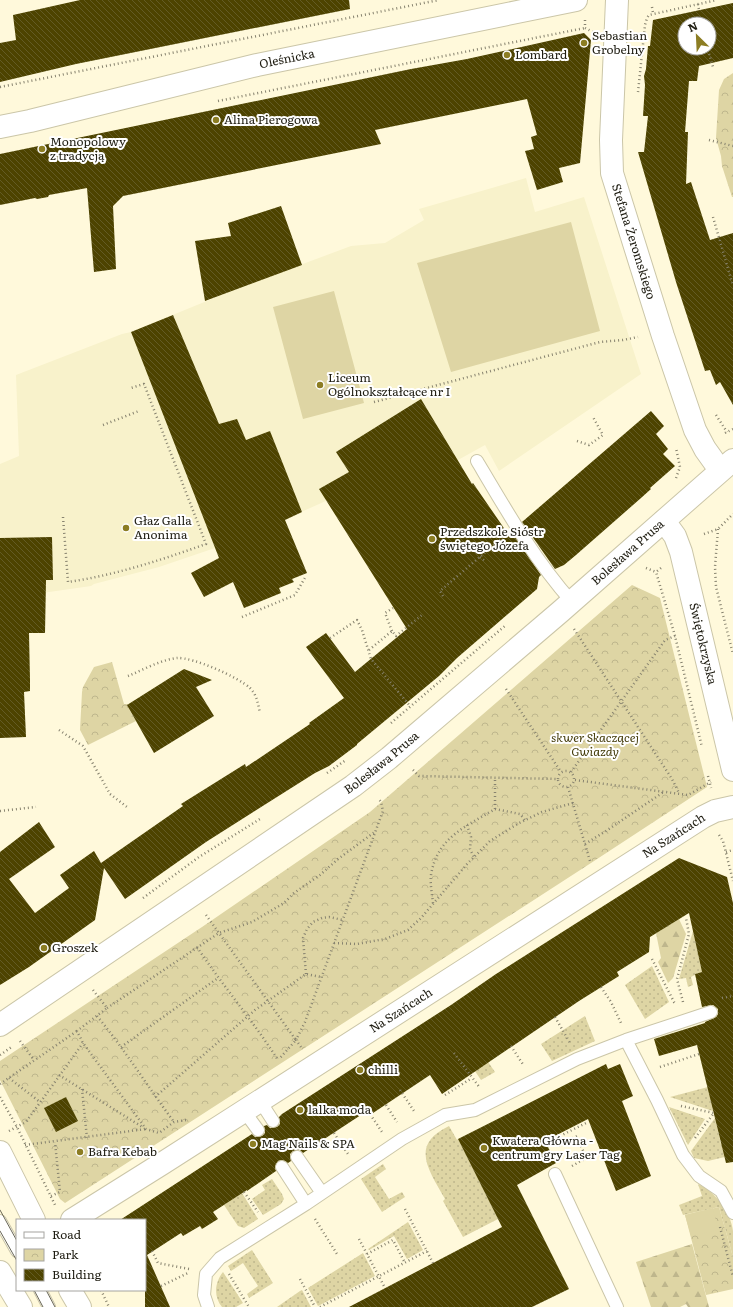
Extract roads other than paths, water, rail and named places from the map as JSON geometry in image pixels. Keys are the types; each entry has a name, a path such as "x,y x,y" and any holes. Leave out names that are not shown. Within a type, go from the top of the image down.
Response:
{"street":[{"name":"Oleśnicka","path":"0,127 30,121 257,65 576,0"},
{"name":"Stefana Żeromskiego","path":"617,0 611,140 612,172 663,336 695,430 705,449 726,465"},
{"name":"Bolesława Prusa","path":"0,1025 353,786 389,758 572,602 726,465"},
{"name":"Świętokrzyska","path":"664,521 675,536 681,552 724,775"},
{"name":"Na Szańcach","path":"64,1214 252,1106 703,817 715,811 733,807"},
{"path":"0,1152 34,1219"},
{"path":"0,1272 21,1307"},
{"path":"71,1291 80,1307"}],"lane":[{"path":"477,461 516,527 550,577 572,602"},
{"path":"208,1307 204,1295 206,1274 220,1258 306,1204 402,1139 445,1115 475,1110 577,1059 687,1016 711,1012"},
{"path":"626,1040 683,1155 698,1176 721,1191 733,1213"},
{"path":"252,1106 273,1121"},
{"path":"252,1106 258,1130"},
{"path":"297,1157 322,1193"},
{"path":"282,1167 306,1204"},
{"path":"555,1174 617,1307"},
{"path":"0,1221 16,1249"},
{"path":"41,1291 49,1307"}],"tram line":[{"path":"0,1210 16,1239"},
{"path":"0,1231 16,1259"},
{"path":"35,1291 43,1307"},
{"path":"47,1291 55,1307"}],"place":[{"name":"Sebastian Grobelny","path":"584,43"},
{"name":"Lombard","path":"507,55"},
{"name":"Alina Pierogowa","path":"216,120"},
{"name":"Monopolowy z tradycją","path":"42,149"},
{"name":"Liceum Ogólnokształcące nr I","path":"320,385"},
{"name":"Głaz Galla Anonima","path":"126,528"},
{"name":"Przedszkole Sióstr świętego Józefa","path":"432,539"},
{"name":"Groszek","path":"44,948"},
{"name":"chilli","path":"360,1070"},
{"name":"lalka moda","path":"300,1110"},
{"name":"Mag Nails & SPA","path":"253,1144"},
{"name":"Kwatera Główna - centrum gry Laser Tag","path":"484,1148"},
{"name":"Bafra Kebab","path":"80,1152"}],"park label":[{"name":"skwer Skaczącej Gwiazdy","path":"595,745"}]}
